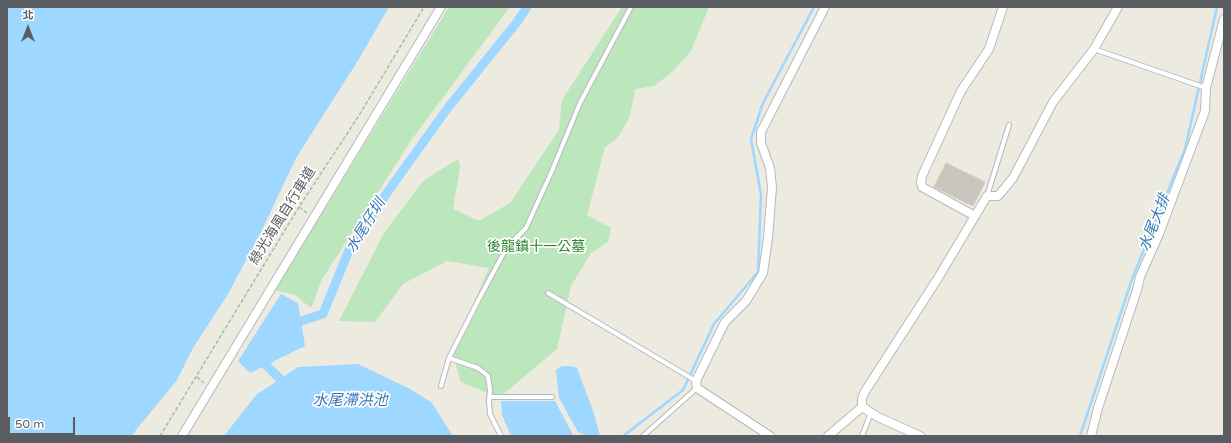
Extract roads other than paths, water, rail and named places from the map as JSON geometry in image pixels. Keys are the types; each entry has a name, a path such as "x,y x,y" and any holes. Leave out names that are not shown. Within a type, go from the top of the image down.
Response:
{"street":[{"path":"182,436 441,7"},
{"path":"770,436 695,382 725,322 746,301 764,273 772,187 770,168 761,143 761,132 825,7"},
{"path":"975,216 922,187 920,182 961,91 989,49 1003,7"},
{"path":"828,436 862,407 864,393 938,278 987,196 998,196 1013,178 1053,102 1094,49 1118,7"},
{"path":"1091,436 1098,408 1140,277 1159,234 1205,111 1204,87 1224,19"},
{"path":"862,407 878,417 920,436"}],"lane":[{"path":"441,386 449,358 507,247 526,228 580,103 631,7"},
{"path":"1094,49 1204,87"},
{"path":"987,196 1010,125"},
{"path":"548,293 685,374 695,382 643,436"},
{"path":"449,358 478,368 488,376 490,390 490,414 501,436"},
{"path":"489,397 552,397"},
{"path":"862,436 872,413"}],"water":[{"path":"7,7 389,7 359,59 296,158 260,234 228,294 193,348 177,380 132,436 7,436"},
{"path":"281,294 298,303 305,346 250,373 238,361"},
{"name":"水尾滯洪池","path":"358,364 412,390 432,403 453,436 224,436 256,395 298,367"},
{"path":"562,366 577,368 593,411 600,436 587,436 578,432 559,398 556,370"},
{"path":"501,401 555,401 573,435 511,436 502,415"}],"waterway":[{"name":"水尾仔圳","path":"292,327 301,321 323,314 349,250 389,190 447,109 517,22 527,7"},
{"path":"623,436 683,390 714,324 758,272 761,195 751,139 763,103 814,7"},
{"name":"水尾大排","path":"1080,436 1132,279 1185,149 1217,7"},
{"name":"水尾仔圳","path":"267,354 266,365 289,388"}],"park label":[{"name":"後龍鎮十一公墓","path":"536,247"}]}
